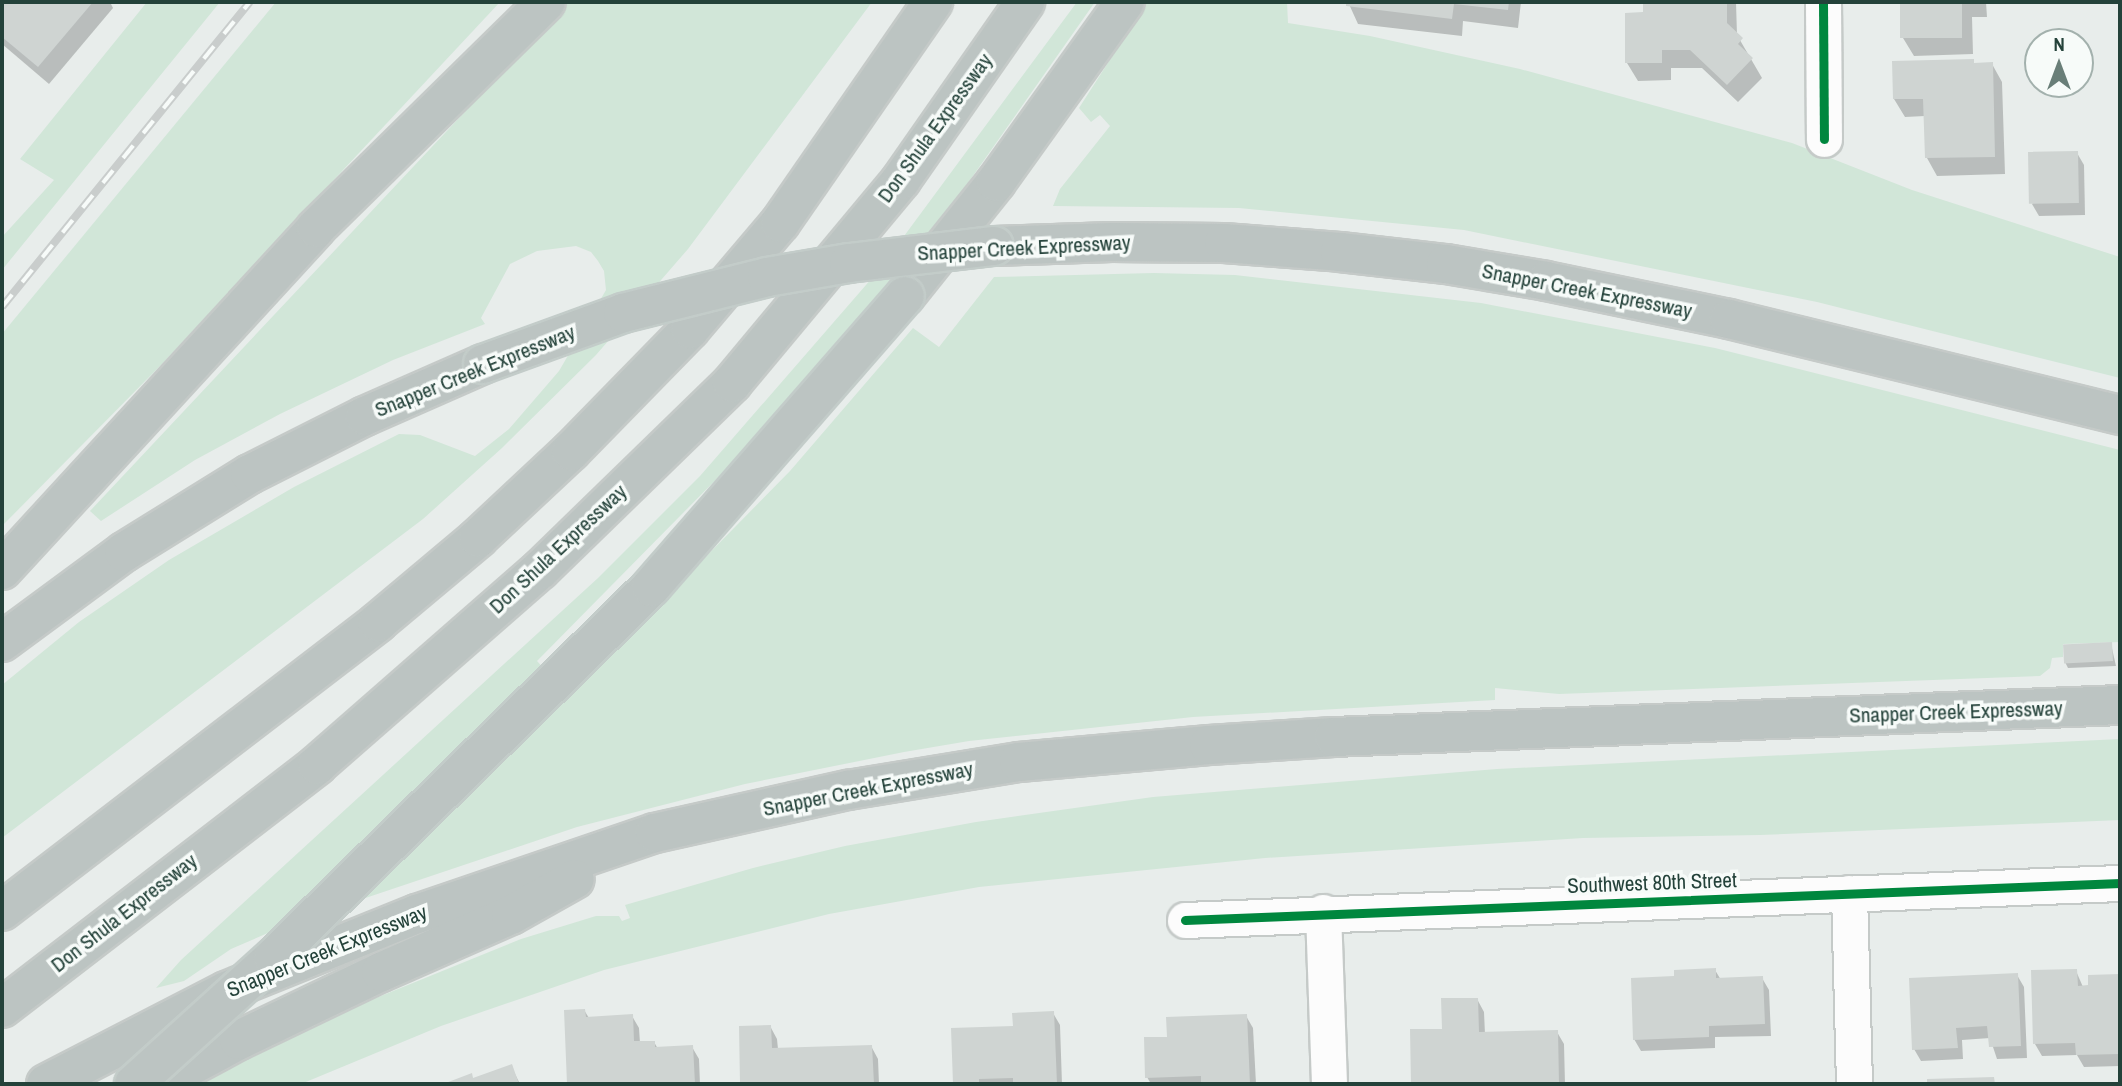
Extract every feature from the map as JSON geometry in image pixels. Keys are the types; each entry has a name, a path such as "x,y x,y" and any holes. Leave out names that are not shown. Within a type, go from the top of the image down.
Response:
{"highway":[{"path":"2,570 317,228 546,2"},
{"path":"2,911 378,622 478,538 571,452 690,329 780,223 933,2"},
{"name":"Don Shula Expressway","path":"2,1007 317,765 540,570 732,383 901,180 1025,2"},
{"path":"134,1084 273,958 651,587 905,296 1004,172 1125,2"},
{"name":"Snapper Creek Expressway","path":"2,642 124,552 250,474 365,416 483,364 623,313 767,277 849,263 994,246 1112,242 1224,243 1446,264 1546,281 1729,319 2120,415"},
{"name":"Snapper Creek Expressway","path":"46,1084 226,991 417,915 655,833 811,798 934,775 1154,749 1334,737 2120,705"},
{"path":"157,1084 286,1017 511,915 655,833"}],"street":[{"path":"1823,2 1824,139"},
{"name":"Southwest 80th Street","path":"1185,920 1323,912 2120,883"},
{"path":"1849,893 1854,1084"},
{"path":"1323,912 1329,1084"}],"green space":[{"path":"147,2 220,2 2,270 2,237 54,180 20,159"},
{"path":"276,2 500,2 161,365 2,526 2,334"},
{"path":"568,2 872,2 688,249 596,355 502,448 423,519 2,838 2,685 79,622 169,560 294,487 399,434 420,435 475,456 509,429 559,371 606,290 604,271 598,261 591,252 576,246 537,251 510,264 481,318 485,324 393,360 280,414 195,460 101,521 90,511"},
{"path":"1077,2 1095,2 956,200 884,292 755,440 537,661 569,696 790,471 913,328 939,347 994,277 1154,273 1235,275 1481,303 1715,348 2120,450 2120,642 2063,644 2063,657 2052,658 2050,668 2040,676 1559,694 1495,688 1495,700 1193,717 969,741 904,752 745,784 577,827 291,923 231,949 184,981 156,988 181,960 598,578 700,476 879,270"},
{"path":"1147,2 1287,2 1288,23 1370,36 1520,69 1792,143 1912,190 2120,257 2120,378 1817,302 1464,230 1239,208 1053,206 1060,189 1110,126 1100,115 1091,122 1079,108"},
{"path":"2120,739 2120,820 1760,835 1583,838 1265,858 979,887 829,914 604,970 441,1026 301,1084 193,1084 339,1013 521,939 596,916 619,916 622,921 630,918 625,905 753,868 845,846 976,822 1153,797 1497,769"}],"building":[{"path":"2,2 93,2 38,67 2,37"},
{"path":"1346,2 1509,2 1508,10 1454,4 1452,19 1346,6"},
{"path":"1643,2 1727,2 1727,23 1743,38 1738,44 1753,58 1727,85 1690,50 1662,50 1662,63 1625,63 1625,13 1643,12"},
{"path":"1900,2 1962,2 1962,38 1900,38"},
{"path":"1974,59 1974,63 1993,62 1995,157 1925,158 1923,99 1893,99 1892,61"},
{"path":"2078,151 2079,203 2029,204 2028,152"},
{"path":"2112,642 2113,661 2064,664 2063,645"},
{"path":"1716,968 1716,978 1763,976 1765,1024 1709,1026 1709,1037 1633,1040 1631,978 1674,976 1674,970"},
{"path":"2077,969 2078,986 2088,985 2088,975 2120,974 2120,1054 2076,1055 2075,1043 2033,1044 2031,970"},
{"path":"2018,973 2021,1046 1989,1047 1987,1026 1956,1028 1958,1048 1912,1050 1909,978"},
{"path":"1441,998 1478,998 1479,1032 1558,1030 1559,1084 1411,1084 1410,1029 1442,1029"},
{"path":"585,1009 586,1017 633,1014 634,1041 655,1041 655,1047 693,1045 695,1084 567,1084 564,1010"},
{"path":"1054,1011 1057,1084 1013,1084 1013,1078 979,1079 979,1084 953,1084 951,1028 1013,1026 1012,1013"},
{"path":"1247,1014 1250,1084 1201,1084 1201,1076 1145,1078 1144,1037 1167,1037 1166,1017"},
{"path":"771,1025 772,1048 872,1045 874,1084 740,1084 739,1026"},
{"path":"512,1064 519,1084 443,1084 472,1073 473,1078"},
{"path":"1994,1077 1995,1084 1927,1084 1927,1079"}],"railway":[{"path":"2,307 250,2"}],"cycle path":[{"path":"1823,2 1824,139"},
{"path":"1185,920 2120,883"}]}
